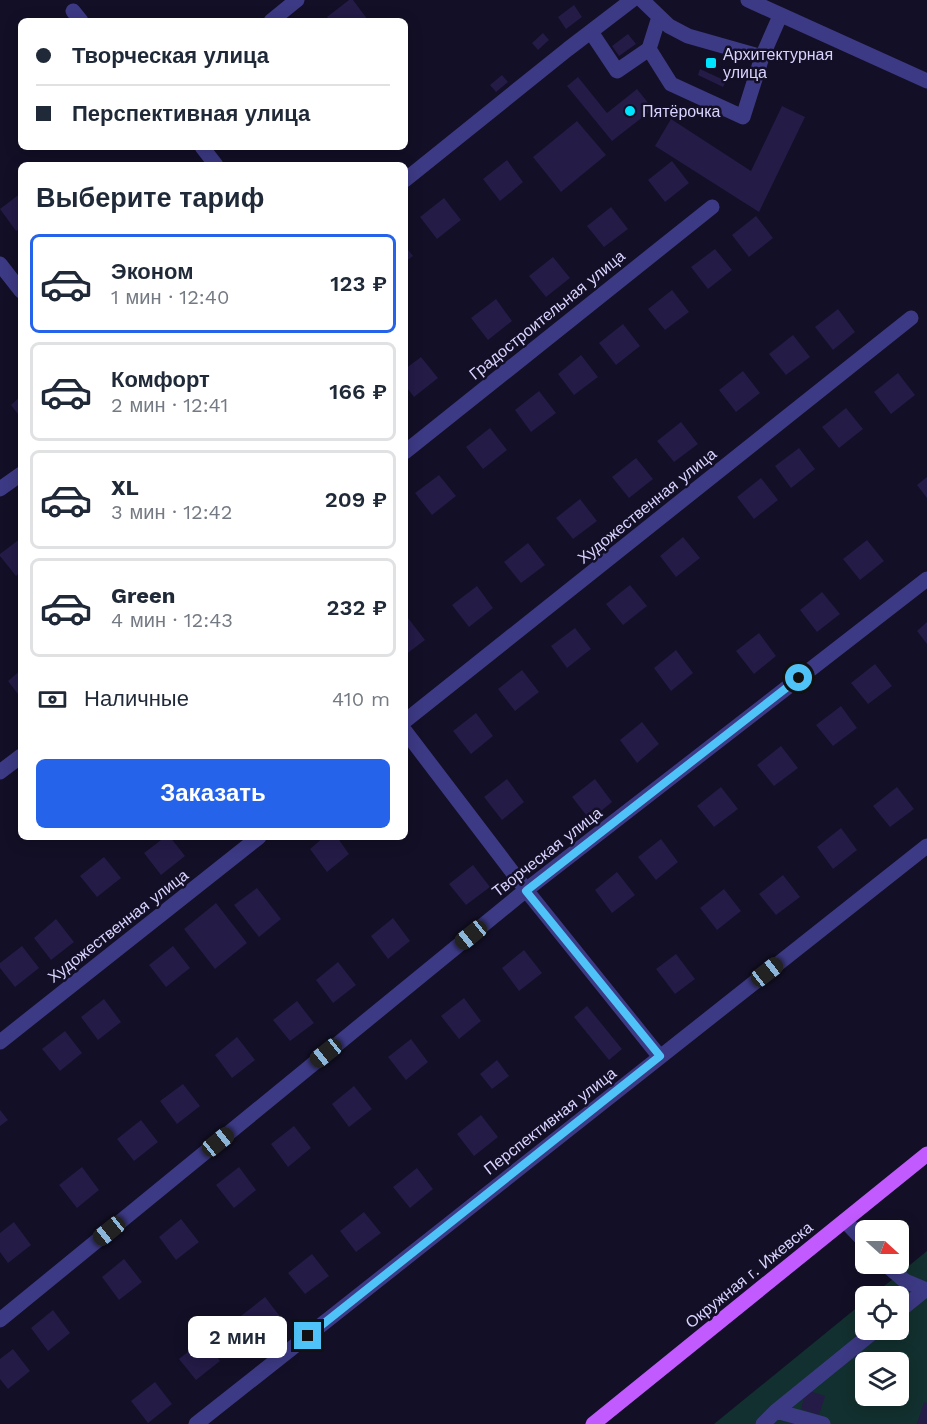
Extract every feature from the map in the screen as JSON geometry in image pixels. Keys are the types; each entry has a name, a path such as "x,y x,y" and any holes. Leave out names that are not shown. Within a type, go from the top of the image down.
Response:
{"main road":[{"name":"Окружная г. Ижевска","path":"593,1424 927,1154"}],"street":[{"path":"275,18 297,0"},
{"path":"408,178 632,0"},
{"path":"642,0 669,26 688,36 762,57"},
{"path":"748,0 927,81"},
{"path":"649,49 671,84 743,117 762,57 780,16"},
{"path":"591,32 617,71 649,49 659,17"},
{"path":"204,150 214,162"},
{"name":"Градостроительная улица","path":"408,450 712,207"},
{"path":"0,264 18,287"},
{"name":"Художественная улица","path":"408,719 911,318"},
{"path":"0,489 18,476"},
{"name":"Творческая улица","path":"0,1320 526,891 927,579"},
{"path":"408,735 526,891 660,1056"},
{"path":"0,772 18,758"},
{"name":"Художественная улица","path":"0,1042 255,840"},
{"name":"Перспективная улица","path":"196,1424 927,846"},
{"path":"845,1221 855,1231"},
{"path":"897,1274 905,1281 926,1290 909,1303"},
{"path":"763,1424 864,1340"},
{"path":"776,1411 823,1424"}],"green space":[{"path":"927,1251 927,1424 714,1424 855,1309 855,1340 909,1340 909,1286 884,1286 899,1274 909,1274 909,1266"}],"building":[{"path":"349,0 353,0 366,18 328,18"},
{"path":"574,5 582,17 566,29 558,17"},
{"path":"543,33 549,40 538,50 532,43"},
{"path":"628,34 636,44 619,56 612,46"},
{"path":"700,69 726,81 723,87 698,75"},
{"path":"502,75 508,82 496,92 490,85"},
{"name":"Пятёрочка","path":"578,77 607,113 637,89 653,109 612,141 567,86"},
{"path":"782,106 805,117 759,212 655,146 671,119 751,171"},
{"path":"577,121 606,155 561,192 533,157"},
{"path":"507,160 523,182 500,201 483,179"},
{"path":"672,161 689,183 665,202 648,180"},
{"path":"18,195 18,230 16,231 0,209"},
{"path":"444,198 461,220 437,239 420,217"},
{"path":"611,207 628,229 604,247 587,226"},
{"path":"756,216 773,238 749,257 732,235"},
{"path":"715,249 732,270 708,289 691,267"},
{"path":"408,250 413,256 408,260"},
{"path":"553,257 570,278 546,297 529,276"},
{"path":"672,290 689,312 665,330 648,309"},
{"path":"496,299 512,321 488,340 471,318"},
{"path":"838,309 855,332 833,350 815,327"},
{"path":"623,324 640,346 616,365 599,343"},
{"path":"793,335 810,357 786,375 769,354"},
{"path":"581,355 598,377 574,395 558,374"},
{"path":"421,357 438,378 414,397 408,389 408,367"},
{"path":"743,371 760,393 736,412 719,390"},
{"path":"898,373 915,395 891,414 874,392"},
{"path":"539,391 556,413 531,432 515,410"},
{"path":"18,399 18,414 11,405"},
{"path":"846,408 863,429 839,448 822,427"},
{"path":"681,422 698,444 674,462 657,441"},
{"path":"490,428 507,450 483,469 466,447"},
{"path":"799,448 815,469 791,488 775,466"},
{"path":"636,458 653,479 629,498 612,477"},
{"path":"439,475 456,496 432,515 415,493"},
{"path":"927,477 927,498 917,485"},
{"path":"761,478 778,500 754,519 737,497"},
{"path":"580,499 597,521 573,539 556,518"},
{"path":"683,537 700,558 676,577 660,556"},
{"path":"18,540 18,574 16,576 0,554"},
{"path":"867,540 884,561 860,580 843,559"},
{"path":"528,543 545,565 521,583 504,562"},
{"path":"630,585 647,606 623,625 606,604"},
{"path":"477,586 493,608 469,627 452,605"},
{"path":"822,592 840,614 817,632 800,610"},
{"path":"408,618 425,640 408,653"},
{"path":"927,622 927,644 917,631"},
{"path":"575,628 591,649 567,668 551,646"},
{"path":"759,633 776,656 754,674 736,651"},
{"path":"676,650 693,673 671,691 654,668"},
{"path":"875,664 892,686 868,704 851,683"},
{"path":"522,670 539,692 515,711 498,689"},
{"path":"18,673 18,694 8,681"},
{"path":"841,706 857,728 833,746 816,725"},
{"path":"476,713 493,736 471,754 453,731"},
{"path":"642,722 659,744 637,763 620,740"},
{"path":"781,746 798,768 774,786 757,765"},
{"path":"507,779 524,802 502,820 484,797"},
{"path":"595,779 612,802 590,820 572,797"},
{"path":"721,787 738,809 714,827 697,806"},
{"path":"897,787 914,809 890,827 873,806"},
{"path":"841,828 857,850 833,869 817,847"},
{"path":"661,839 678,862 656,880 638,857"},
{"path":"161,840 172,840 185,856 161,875 144,853"},
{"path":"320,840 339,840 349,854 327,872 310,849"},
{"path":"104,857 121,878 97,897 80,876"},
{"path":"473,865 490,887 466,905 449,884"},
{"path":"617,872 635,895 612,913 595,890"},
{"path":"783,875 800,897 776,915 759,894"},
{"path":"257,888 281,919 259,937 234,905"},
{"path":"724,889 741,911 717,930 700,908"},
{"path":"216,903 247,943 215,969 184,929"},
{"path":"393,918 410,941 388,959 371,936"},
{"path":"56,919 74,942 51,960 34,938"},
{"path":"22,946 39,968 15,987 0,968 0,963"},
{"path":"173,946 190,968 166,987 149,965"},
{"path":"524,950 542,973 519,991 502,968"},
{"path":"676,954 695,979 675,994 656,969"},
{"path":"338,962 356,985 333,1003 316,980"},
{"path":"464,998 481,1021 459,1039 441,1016"},
{"path":"104,999 121,1022 98,1040 81,1017"},
{"path":"297,1001 314,1023 290,1041 273,1020"},
{"path":"587,1006 622,1049 609,1060 574,1017"},
{"path":"65,1031 82,1053 60,1071 42,1049"},
{"path":"237,1037 255,1060 232,1078 215,1055"},
{"path":"411,1039 428,1062 406,1080 388,1057"},
{"path":"497,1060 509,1076 492,1089 480,1074"},
{"path":"183,1084 200,1106 177,1124 160,1101"},
{"path":"354,1086 372,1109 349,1127 332,1104"},
{"path":"0,1110 8,1120 0,1126"},
{"path":"481,1115 498,1137 474,1156 457,1134"},
{"path":"141,1120 158,1142 134,1161 117,1139"},
{"path":"294,1126 311,1148 288,1167 271,1144"},
{"path":"82,1167 99,1190 77,1208 59,1185"},
{"path":"239,1167 256,1190 234,1208 216,1185"},
{"path":"417,1168 433,1189 410,1208 393,1187"},
{"path":"364,1212 381,1233 356,1252 340,1231"},
{"path":"181,1219 199,1242 176,1260 159,1237"},
{"path":"14,1222 31,1245 8,1263 0,1252 0,1233"},
{"path":"312,1254 329,1276 305,1294 288,1273"},
{"path":"124,1259 142,1282 119,1300 102,1277"},
{"path":"265,1297 282,1319 258,1338 241,1316"},
{"path":"53,1310 70,1333 48,1351 31,1328"},
{"path":"203,1340 220,1361 196,1380 179,1359"},
{"path":"13,1349 30,1371 8,1389 0,1379 0,1359"},
{"path":"155,1382 172,1404 148,1423 131,1401"},
{"path":"806,1390 825,1396 819,1415 801,1409"},
{"path":"924,1402 927,1403 927,1424 917,1424"}],"place":[{"name":"Архитектурная улица","path":"711,63"},
{"name":"Пятёрочка","path":"630,111"}],"route":[{"path":"308,1336 660,1056 526,891 799,678"}]}
